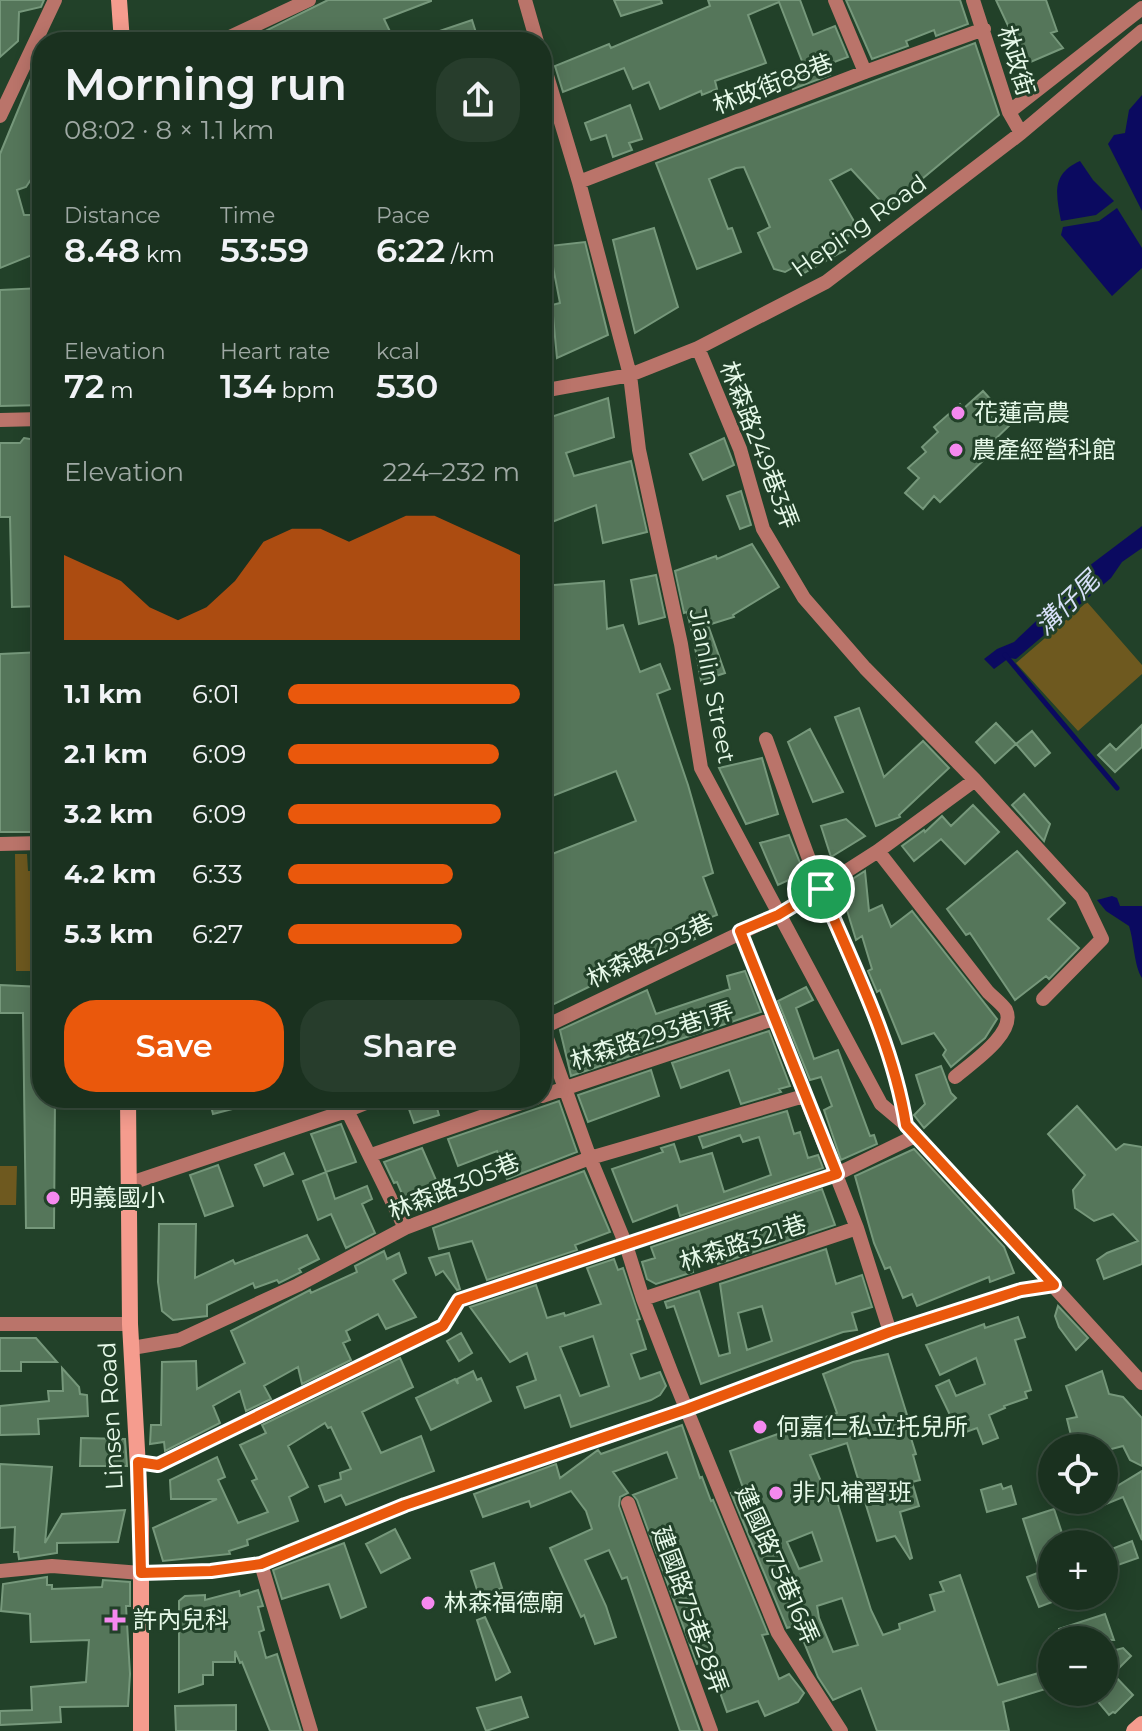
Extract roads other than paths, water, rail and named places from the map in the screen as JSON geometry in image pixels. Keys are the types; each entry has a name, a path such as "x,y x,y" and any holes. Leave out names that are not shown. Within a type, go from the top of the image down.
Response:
{"street":[{"path":"40,32 55,0"},
{"path":"119,0 121,32"},
{"path":"240,32 309,0"},
{"path":"525,0 534,32"},
{"path":"835,0 865,72"},
{"name":"林政街","path":"973,0 1009,112 1021,133"},
{"path":"1009,112 1142,8"},
{"name":"林政街88巷","path":"579,182 984,29"},
{"name":"Heping Road","path":"552,389 630,375 698,348 826,282 1021,133 1142,31"},
{"path":"0,116 32,49"},
{"name":"Jianlin Street","path":"552,92 630,375 639,450 681,644 701,768 881,1104 911,1130 1142,1383"},
{"name":"林森路249巷3弄","path":"698,348 740,449 763,529 804,598 865,668 975,780 1082,897 1102,939 1043,999"},
{"path":"0,420 32,419"},
{"path":"138,1462 158,1465 443,1326 459,1300 837,1174 911,1130 887,1053 821,889 766,739"},
{"name":"林森路293巷","path":"552,1024 778,915 878,851 975,780"},
{"path":"0,844 32,843"},
{"path":"878,851 988,992 1006,1010 1008,1023 1002,1036 955,1077"},
{"path":"740,931 837,1174 890,1332"},
{"name":"林森路293巷1弄","path":"552,1092 776,1018"},
{"path":"552,1054 687,1409"},
{"name":"林森路305巷","path":"132,1348 179,1340 298,1285 405,1228 590,1158 804,1096"},
{"name":"Linsen Road","path":"128,1108 130,1324 141,1573 141,1731"},
{"path":"128,1184 336,1108"},
{"path":"346,1108 405,1228"},
{"path":"371,1155 507,1108"},
{"name":"林森路321巷","path":"643,1299 857,1228"},
{"path":"0,1571 52,1566 141,1573 211,1571 261,1564 405,1505 687,1409 890,1332 1021,1290 1054,1285"},
{"path":"0,1324 130,1324"},
{"name":"建國路75巷16弄","path":"687,1409 778,1633 841,1731"},
{"name":"建國路75巷28弄","path":"628,1503 711,1731"},
{"path":"261,1564 311,1731"},
{"path":"1134,1731 1142,1724"}],"water":[{"path":"1142,95 1142,211 1108,144 1114,135 1125,133 1129,110"},
{"path":"1080,161 1093,180 1114,201 1096,215 1061,221 1057,194 1060,179 1064,172"},
{"path":"1117,208 1142,248 1142,268 1112,296 1061,235 1063,227 1099,221"},
{"name":"溝仔尾","path":"1142,526 1142,548 1122,562 1111,578 1016,659 1009,658 994,669 984,659 1014,642 1086,574 1089,566"},
{"path":"1112,896 1117,898 1120,906 1142,906 1142,978 1129,926 1106,911 1097,900"}],"waterway":[{"path":"1005,655 1117,788"}],"place":[{"name":"花蓮高農","path":"958,413"},
{"name":"農產經營科館","path":"956,450"},
{"name":"明義國小","path":"53,1198"},
{"name":"何嘉仁私立托兒所","path":"760,1427"},
{"name":"非凡補習班","path":"776,1493"},
{"name":"林森福德廟","path":"428,1603"},
{"name":"許內兒科","path":"115,1620"}]}
